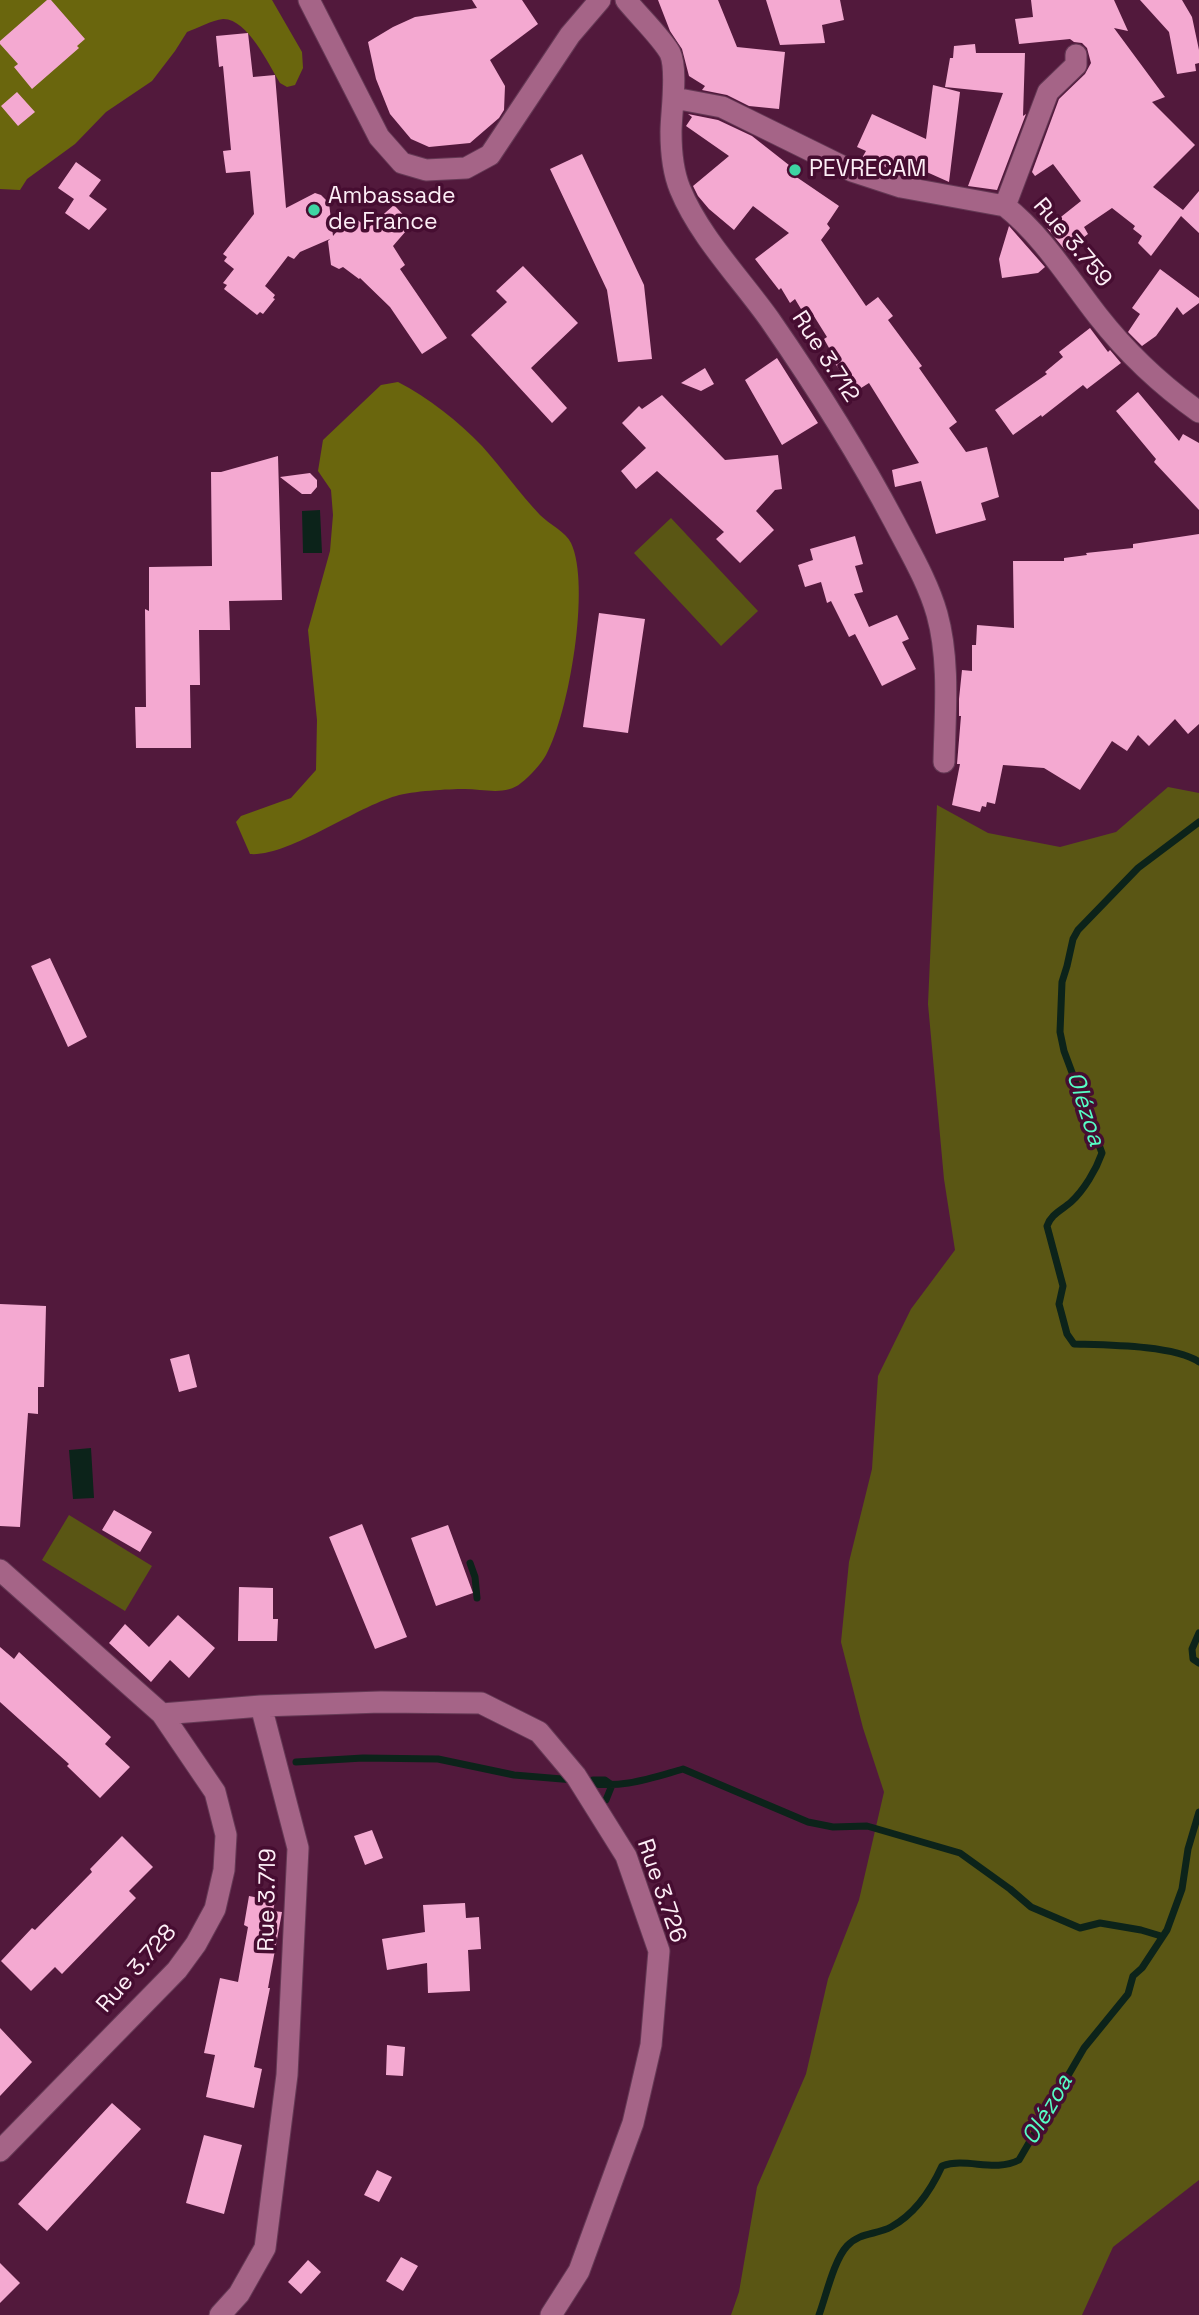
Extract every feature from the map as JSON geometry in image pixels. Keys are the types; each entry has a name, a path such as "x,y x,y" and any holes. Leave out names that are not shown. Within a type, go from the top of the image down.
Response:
{"street":[{"path":"309,0 379,137 402,163 426,170 466,168 490,155 570,35 600,0"},
{"name":"Rue 3.712","path":"626,0 671,54 674,97 671,131 673,162 680,189 696,219 769,319 812,384 874,483 923,577 937,615 945,672 944,762"},
{"path":"1005,206 1048,92 1076,65 1076,55"},
{"name":"Rue 3.759","path":"674,97 722,107 852,171 901,187 1005,206 1017,215 1044,245 1124,348 1155,378 1199,412"},
{"path":"0,1570 162,1714 261,1706"},
{"name":"Rue 3.726","path":"261,1706 382,1702 481,1703 539,1732 576,1776 626,1856 659,1951 651,2045 634,2123 579,2271 551,2315"},
{"name":"Rue 3.719","path":"220,2315 239,2294 265,2248 287,2075 298,1848 261,1706"},
{"name":"Rue 3.728","path":"0,2151 177,1970 196,1944 215,1909 224,1870 226,1835 215,1792 162,1714"}],"shaded area":[{"path":"0,0 272,0 302,52 303,68 295,85 287,87 280,83 249,34 240,26 223,19 210,22 187,32 152,81 106,112 75,144 27,179 20,190 0,189"},
{"path":"398,382 432,403 463,428 482,446 540,515 571,543 577,562 578,618 569,681 554,736 541,762 515,787 501,791 449,789 403,794 380,802 283,848 250,854 236,822 241,816 291,798 316,770 317,720 308,630 330,551 333,515 331,490 318,471 323,440 381,385"},
{"path":"320,510 322,553 303,553 302,511"},
{"path":"671,518 758,611 721,646 634,553"},
{"path":"1168,787 1199,793 1199,2180 1113,2247 1082,2315 731,2315 739,2292 757,2187 806,2074 828,1979 859,1900 884,1792 863,1728 841,1642 849,1562 872,1469 878,1376 911,1309 955,1250 944,1179 928,1004 937,805 988,833 1060,847 1116,832"},
{"path":"91,1448 94,1498 73,1499 69,1450"},
{"path":"69,1515 152,1566 125,1611 42,1560"}],"building":[{"path":"47,0 51,0 85,39 77,46 79,48 32,89 14,67 18,64 0,41"},
{"path":"472,0 522,0 538,24 490,60 505,86 504,110 499,118 470,143 429,147 411,139 390,114 376,79 368,42 415,17 477,8"},
{"path":"658,0 718,0 737,47 785,52 779,109 749,106 727,95 702,90 705,86 689,76 682,49 670,31"},
{"path":"766,0 840,0 844,20 822,25 825,43 780,45"},
{"path":"1031,0 1114,0 1128,31 1114,28 1165,97 1152,102 1195,145 1153,187 1183,210 1199,191 1199,233 1181,216 1151,256 1138,243 1142,236 1133,229 1135,226 1112,208 1084,227 1088,234 1066,251 1047,228 1081,201 1053,164 1035,176 1032,172 1059,99 1085,74 1091,63 1087,48 1070,39 1019,44 1015,19 1033,17"},
{"path":"1140,0 1182,0 1192,17 1199,50 1196,71 1177,74 1169,32"},
{"path":"248,33 253,77 275,75 286,208 315,193 321,195 329,203 333,236 351,215 368,228 394,205 412,224 393,246 405,265 400,269 447,338 422,354 390,307 360,278 343,267 339,269 331,265 330,239 300,252 294,259 288,256 265,286 275,295 275,299 263,314 260,312 257,315 224,289 227,285 223,283 234,269 224,261 227,257 223,254 254,214 250,171 226,173 223,151 231,150 223,66 219,67 216,36"},
{"path":"975,44 976,53 1025,53 1023,116 1026,114 997,190 968,186 1003,93 945,87 954,46"},
{"path":"933,85 960,92 949,182 911,165 907,175 862,158 866,151 857,147 872,114 926,139"},
{"path":"17,92 35,112 18,126 1,106"},
{"path":"688,114 718,120 752,136 794,169 795,176 839,206 827,224 830,228 821,240 866,306 878,297 893,316 888,320 922,366 919,368 957,422 949,428 966,452 987,447 999,497 981,503 986,520 936,534 921,481 895,487 892,470 919,463 869,383 850,395 840,380 844,377 831,357 833,355 824,339 827,337 812,313 804,314 795,299 790,303 781,288 779,290 755,259 789,233 753,206 734,230 698,196 693,186 729,156 686,126 692,117"},
{"path":"582,154 644,285 652,359 618,362 607,290 550,169"},
{"path":"76,162 101,180 89,196 107,209 89,230 65,213 74,199 58,188"},
{"path":"1009,226 1045,267 1038,273 1002,278 999,259"},
{"path":"523,266 578,323 531,368 567,408 552,423 471,335 507,302 496,291"},
{"path":"1160,269 1199,298 1199,303 1183,315 1177,307 1156,336 1142,346 1128,332 1140,314 1132,308"},
{"path":"1090,328 1108,352 1110,350 1121,363 1087,389 1083,385 1042,417 1041,415 1013,435 995,410 1047,374 1045,372 1063,357 1059,352"},
{"path":"777,358 818,423 782,445 745,380"},
{"path":"705,368 714,384 701,391 681,383"},
{"path":"1138,392 1179,441 1183,434 1199,443 1199,510 1154,462 1156,459 1116,411"},
{"path":"662,395 725,460 778,455 782,489 775,490 756,511 774,530 740,563 716,539 724,532 657,471 636,489 621,471 646,448 622,423 639,406 642,409"},
{"path":"278,456 282,600 229,601 230,630 199,630 200,685 190,685 191,748 136,748 135,707 146,707 145,609 149,611 149,567 212,566 211,472 221,472"},
{"path":"310,473 317,480 317,487 311,494 302,494 280,477"},
{"path":"1199,534 1199,724 1188,734 1175,719 1149,746 1138,735 1127,751 1112,741 1080,790 1044,768 1003,765 995,804 987,802 980,812 952,805 960,764 957,764 962,670 972,671 972,645 976,645 977,625 1014,628 1013,561 1064,561 1064,558 1087,555 1086,553 1133,548 1133,544"},
{"path":"855,536 863,564 855,566 863,592 854,594 869,627 897,615 909,639 902,642 916,669 882,686 855,634 849,637 831,601 827,603 821,582 805,587 798,565 813,560 810,549"},
{"path":"599,613 645,619 628,733 583,727"},
{"path":"50,958 87,1037 68,1047 31,966"},
{"path":"0,1304 46,1306 44,1387 38,1387 38,1414 28,1413 20,1527 0,1526"},
{"path":"189,1354 197,1387 179,1392 170,1359"},
{"path":"114,1510 152,1532 140,1552 102,1530"},
{"path":"362,1524 407,1637 375,1649 329,1537"},
{"path":"448,1525 473,1593 436,1606 411,1538"},
{"path":"239,1587 273,1588 273,1619 278,1619 277,1641 238,1641"},
{"path":"178,1615 215,1648 189,1678 170,1660 151,1682 109,1643 125,1624 149,1647"},
{"path":"0,1647 14,1659 19,1652 111,1737 105,1744 130,1767 100,1798 67,1766 69,1764 0,1702"},
{"path":"372,1830 383,1858 365,1865 354,1836"},
{"path":"122,1836 153,1867 129,1891 136,1898 62,1974 55,1967 31,1991 1,1961 92,1872 90,1869"},
{"path":"249,1896 275,1901 273,1911 282,1912 254,2067 262,2069 254,2108 206,2097 215,2055 204,2053 220,1978 238,1982 248,1927 244,1925"},
{"path":"465,1903 466,1918 479,1917 481,1949 468,1950 470,1991 428,1993 427,1963 387,1970 382,1939 425,1932 423,1905"},
{"path":"0,2028 32,2062 0,2096"},
{"path":"387,2045 405,2047 403,2076 386,2075"},
{"path":"112,2103 141,2129 47,2231 18,2204"},
{"path":"204,2135 242,2145 224,2214 186,2203"},
{"path":"377,2170 392,2177 379,2202 364,2195"},
{"path":"401,2257 418,2266 403,2291 386,2281"},
{"path":"308,2260 321,2272 301,2294 288,2282"},
{"path":"0,2263 20,2283 0,2303"}],"waterway":[{"name":"Olézoa","path":"1199,822 1138,868 1078,930 1073,939 1062,982 1060,1032 1064,1051 1102,1153 1080,1192 1054,1215 1047,1226 1063,1286 1059,1304 1067,1334 1074,1344 1157,1349 1188,1356 1199,1362"},
{"path":"470,1563 475,1577 477,1598"},
{"name":"Olézoa","path":"1199,1633 1192,1649 1193,1659 1199,1663"},
{"path":"296,1762 363,1758 438,1759 514,1775 574,1780"},
{"path":"585,1782 623,1784 683,1769 808,1822 833,1827 867,1826 960,1853 1031,1907 1080,1928 1100,1923 1161,1936"},
{"path":"593,1780 605,1780 612,1785 606,1800"},
{"name":"Olézoa","path":"819,2315 842,2252 857,2238 885,2230 900,2222 915,2208 933,2184 942,2166 961,2163 1000,2165 1019,2160 1084,2048 1128,1994 1133,1976 1142,1968 1167,1930 1182,1889 1188,1849 1199,1812"}],"place":[{"name":"PEVRECAM","path":"795,170"},
{"name":"Ambassade de France","path":"314,210"}]}
